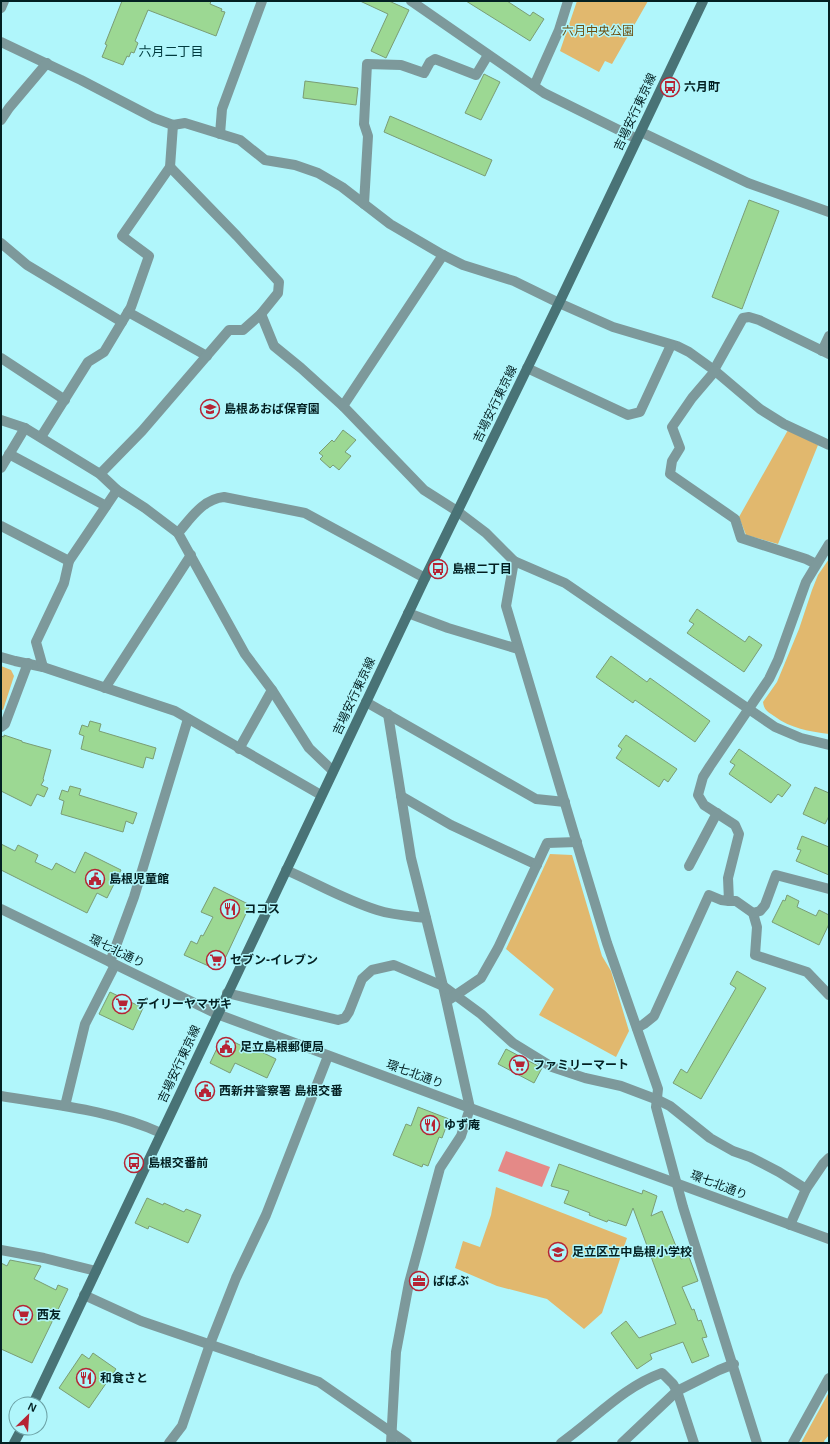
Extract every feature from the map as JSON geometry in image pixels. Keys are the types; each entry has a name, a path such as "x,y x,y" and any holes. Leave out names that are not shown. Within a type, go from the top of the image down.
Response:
{"main road":[{"name":"吉場安行東京線","path":"37,1396 408,613 559,303 703,1"}],"street":[{"path":"1,8 4,1"},
{"path":"220,134 222,109 262,1"},
{"path":"411,1 544,93 748,183 829,212"},
{"path":"534,86 559,30 568,1"},
{"path":"1,42 82,80 154,118 173,125 186,123 240,140 264,160 295,165 318,173 342,188 390,224 463,265 514,281 613,327 689,352 750,401 784,424 829,445"},
{"path":"364,204 368,136 364,124 367,64 401,65 424,73 430,62 435,59 476,75 488,55"},
{"path":"1,120 9,108 47,64"},
{"path":"40,437 88,362 104,352 131,307 149,256 122,236 170,167 173,125"},
{"path":"100,474 142,431 229,330 243,330 261,314 278,293 279,282 170,167"},
{"path":"1,243 27,265 122,322"},
{"path":"343,406 443,255"},
{"path":"128,312 207,356"},
{"path":"261,314 274,346 302,368 343,406 424,490 457,511 486,533 514,561 565,583 775,727 800,738 829,745"},
{"path":"816,564 806,559 741,538 735,519 670,474 672,462 680,448 672,427 692,398 714,371 743,318 749,317 758,320 825,353 829,336"},
{"path":"527,368 628,415 636,414 640,412 671,345"},
{"path":"1,358 64,400"},
{"path":"1,420 24,428 100,474 117,490 145,508 178,533 245,654 272,690 309,748 333,771"},
{"path":"1,468 24,428"},
{"path":"9,454 106,506"},
{"path":"42,667 36,642 64,583 68,561 117,490"},
{"path":"178,533 200,507 216,498 224,497 305,513 425,578"},
{"path":"1,526 68,561"},
{"path":"729,901 728,878 739,834 735,825 704,805 698,795 703,777 748,708 769,679 778,660 802,594 816,564 829,544"},
{"path":"105,688 191,555"},
{"path":"514,561 506,606 607,943 658,1089 658,1100 656,1107 695,1248 711,1292 758,1443"},
{"path":"408,613 448,628 518,649"},
{"path":"1,657 42,667 175,711 321,796"},
{"path":"1,728 5,724 28,663"},
{"path":"239,749 272,690"},
{"path":"366,702 536,798 565,802"},
{"path":"388,714 411,858 443,986 450,999 470,1108 461,1136 440,1168 410,1283 396,1352 392,1438"},
{"path":"65,1106 85,1024 113,963 188,719"},
{"path":"401,796 451,825 537,865"},
{"path":"689,866 716,813"},
{"path":"450,999 481,978 498,948 547,843 577,842"},
{"path":"286,870 359,904 406,916 426,918"},
{"path":"753,913 760,911 765,905 776,875 829,888"},
{"path":"636,1028 654,1016 709,895 721,900 736,901 753,913 757,927 755,955 807,972 829,996"},
{"name":"環七北通り","path":"1,909 217,1014 829,1239"},
{"path":"227,993 338,1020 345,1018 362,979 372,970 394,965 443,986"},
{"path":"450,999 481,1014 513,1043 552,1067 585,1078 621,1086 658,1100 676,1111 710,1138 733,1152 750,1157 779,1172 806,1189"},
{"path":"169,1443 182,1426 210,1344 236,1278 266,1215 328,1056"},
{"path":"1,1096 104,1113 144,1125 161,1132"},
{"path":"790,1225 806,1189 823,1164 829,1158"},
{"path":"1,1250 44,1258 96,1271"},
{"path":"84,1295 141,1321 319,1382 392,1438 407,1443"},
{"path":"622,1443 677,1391 718,1370 734,1364"},
{"path":"561,1443 634,1385 662,1373 673,1384 677,1391 694,1443"},
{"path":"793,1443 829,1378"}],"green space":[{"name":"六月中央公園","path":"577,1 648,1 612,64 605,61 599,72 560,51"},
{"path":"788,430 818,445 778,544 746,535 739,517"},
{"path":"829,559 829,734 794,727 787,724 768,712 764,707 763,702 777,682 799,629 818,575"},
{"path":"1,666 11,670 14,676 3,710 1,709"},
{"path":"550,854 572,855 602,956 611,971 629,1031 616,1057 539,1015 554,989 506,949"},
{"path":"496,1187 627,1238 602,1313 584,1329 547,1299 497,1286 455,1268 463,1241 480,1247 491,1215"},
{"path":"829,1392 829,1435 824,1441 825,1443 801,1443"}],"shaded area":[{"path":"506,1151 550,1167 542,1187 498,1171"}],"building":[{"path":"122,1 211,1 210,4 222,9 221,11 225,12 216,36 148,10 135,41 138,43 134,53 131,52 129,57 127,56 123,65 102,57 107,45 105,44"},
{"path":"360,1 389,1 409,10 386,58 371,51 388,14"},
{"path":"466,1 507,1 530,16 533,12 544,19 530,41"},
{"path":"484,74 500,82 481,120 465,113"},
{"path":"305,81 358,88 356,105 303,98"},
{"path":"390,116 492,160 485,176 384,132"},
{"path":"749,200 779,211 742,309 712,297"},
{"path":"343,430 356,440 345,452 351,456 339,470 333,465 330,468 320,459 323,456 319,453 332,440 334,442"},
{"path":"697,609 745,642 749,636 762,645 744,672 687,633 694,624 689,621"},
{"path":"611,656 647,682 650,678 710,721 695,742 635,700 633,703 596,677"},
{"path":"90,721 101,724 99,731 156,748 153,759 146,757 143,768 81,749 84,736 79,734 82,725 88,727"},
{"path":"4,735 51,750 43,779 44,780 41,785 48,788 44,797 37,794 31,806 1,791 1,736 4,737"},
{"path":"626,735 677,769 668,782 664,779 659,787 616,758 622,749 618,746"},
{"path":"739,749 791,785 782,797 778,794 771,803 729,774 735,765 730,762"},
{"path":"70,786 81,789 79,795 137,813 133,824 126,821 123,832 61,814 64,801 59,799 62,790 68,792"},
{"path":"815,787 829,793 829,816 825,824 803,814"},
{"path":"802,836 829,847 829,875 796,861 801,850 797,849"},
{"path":"1,844 15,851 18,845 38,855 35,862 52,870 56,863 75,873 85,852 121,870 107,898 97,893 87,913 1,870"},
{"path":"214,887 250,905 222,965 213,968 184,955 191,941 197,944 213,917 201,912"},
{"path":"787,895 799,901 797,907 816,916 819,910 829,915 829,924 819,945 772,922"},
{"path":"737,971 766,988 701,1099 673,1083 681,1069 687,1073 736,988 730,984"},
{"path":"110,992 143,1008 133,1030 99,1014"},
{"path":"226,1038 244,1047 245,1044 276,1059 267,1078 235,1063 230,1073 210,1063 221,1040"},
{"path":"506,1049 542,1068 534,1083 498,1064"},
{"path":"418,1107 449,1119 442,1138 439,1137 428,1166 423,1164 422,1167 393,1155 406,1124 411,1126"},
{"path":"559,1164 642,1194 643,1190 657,1196 651,1216 662,1211 681,1259 689,1257 698,1281 682,1287 692,1310 694,1309 698,1321 701,1320 707,1337 702,1338 709,1356 692,1363 683,1342 650,1354 652,1359 637,1369 611,1333 626,1321 639,1338 676,1324 633,1208 626,1226 608,1220 607,1222 589,1215 590,1213 564,1203 569,1191 551,1186"},
{"path":"147,1198 163,1205 164,1203 184,1212 186,1209 201,1215 188,1243 149,1226 148,1229 135,1223"},
{"path":"10,1260 41,1266 34,1279 56,1290 58,1285 68,1289 32,1363 1,1349 1,1263 7,1266"},
{"path":"93,1353 116,1369 89,1408 59,1388 82,1354 89,1359"}],"place":[{"name":"六月町","path":"670,87"},
{"name":"島根あおば保育園","path":"210,409"},
{"name":"島根二丁目","path":"438,569"},
{"name":"島根児童館","path":"95,879"},
{"name":"ココス","path":"230,909"},
{"name":"セブン-イレブン","path":"216,960"},
{"name":"デイリーヤマザキ","path":"122,1004"},
{"name":"足立島根郵便局","path":"226,1047"},
{"name":"ファミリーマート","path":"519,1065"},
{"name":"西新井警察署 島根交番","path":"205,1091"},
{"name":"ゆず庵","path":"430,1125"},
{"name":"島根交番前","path":"134,1163"},
{"name":"足立区立中島根小学校","path":"558,1252"},
{"name":"ぱぱぶ","path":"419,1281"},
{"name":"西友","path":"23,1315"},
{"name":"和食さと","path":"86,1378"}],"district":[{"name":"六月二丁目","path":"171,51"}]}
